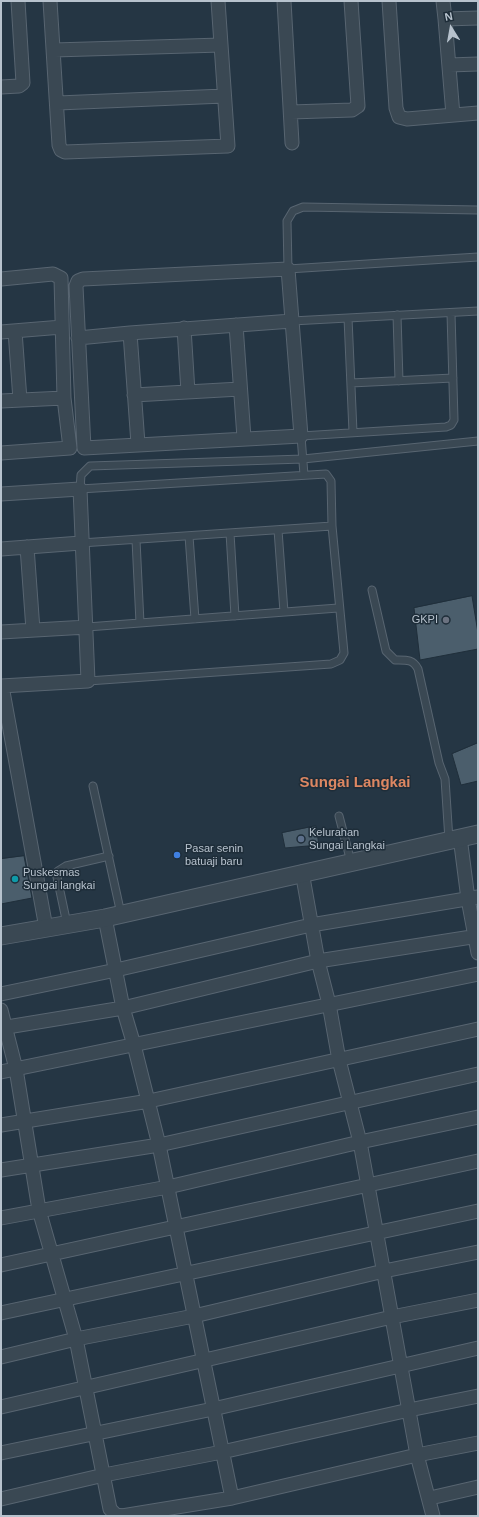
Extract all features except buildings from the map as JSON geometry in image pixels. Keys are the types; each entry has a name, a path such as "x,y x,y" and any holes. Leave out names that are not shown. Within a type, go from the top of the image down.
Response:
{"street":[{"path":"1,87 19,86 23,83 18,1"},
{"path":"50,1 58,103 59,145 63,152 228,146 218,1"},
{"path":"284,1 292,143"},
{"path":"290,112 352,110 358,106 351,1"},
{"path":"389,1 396,108 399,117 407,118 478,113"},
{"path":"443,1 453,115"},
{"path":"445,19 478,18"},
{"path":"54,50 221,45"},
{"path":"449,65 478,64"},
{"path":"58,103 224,96"},
{"path":"288,269 301,436 84,448 76,286 78,281 82,279 288,269"},
{"path":"1,279 53,274 60,276 62,281 64,398 70,448 1,453"},
{"path":"78,338 130,332 292,321"},
{"path":"236,325 244,438"},
{"path":"1,332 62,327"},
{"path":"184,328 188,392"},
{"path":"15,331 20,400"},
{"path":"130,332 138,444"},
{"path":"134,395 240,389"},
{"path":"1,401 64,398"},
{"path":"1,494 80,489 81,544 87,627 88,681 2,686 46,928"},
{"path":"1,549 81,544"},
{"path":"26,547 33,630"},
{"path":"1,632 87,627"},
{"path":"1,936 105,918 302,872 478,834"},
{"path":"454,838 473,898 478,953"},
{"path":"302,872 318,961 329,1004 339,1060 360,1142 417,1455 430,1498 433,1516"},
{"path":"1,994 116,970 311,925 473,898"},
{"path":"105,918 123,1008 149,1101 159,1145 232,1498"},
{"path":"3,1028 123,1008 318,961 476,936"},
{"path":"1,1072 478,974"},
{"path":"1,1010 3,1028 16,1069 33,1164 39,1210 76,1339 110,1509 116,1515 122,1516 232,1498 417,1455 478,1443"},
{"path":"1,1125 24,1120 149,1101 478,1029"},
{"path":"1,1170 159,1145 478,1074"},
{"path":"1,1218 168,1187 360,1142 478,1117"},
{"path":"1,1265 478,1161"},
{"path":"1,1313 478,1211"},
{"path":"1,1357 76,1339 194,1316 384,1270 478,1252"},
{"path":"1,1406 392,1317 478,1300"},
{"path":"1,1453 213,1409 478,1348"},
{"path":"1,1499 104,1475 222,1452 478,1396"},
{"path":"430,1498 478,1487"}],"lane":[{"path":"478,210 298,208 289,216 287,221 288,269 478,257"},
{"path":"292,321 478,311"},
{"path":"304,475 301,436 446,427 451,425 454,420 451,313"},
{"path":"397,315 399,381"},
{"path":"348,318 353,432"},
{"path":"351,384 453,378"},
{"path":"88,681 336,663 340,660 344,653 338,608 330,479 323,474 80,489 82,472 90,466 303,459 478,441"},
{"path":"81,544 332,526"},
{"path":"278,530 284,612"},
{"path":"230,533 234,616"},
{"path":"189,536 195,619"},
{"path":"136,540 140,623"},
{"path":"372,590 386,651 395,660 410,660 415,663 418,669 439,763 445,779 454,838"},
{"path":"87,627 338,608"},
{"path":"93,786 121,914"},
{"path":"339,816 351,862"},
{"path":"67,925 57,877 58,871 66,866 108,856"}],"place":[{"name":"GKPI","path":"446,620"},
{"name":"Kelurahan Sungai Langkai","path":"301,839"},
{"name":"Pasar senin batuaji baru","path":"177,855"},
{"name":"Puskesmas Sungai langkai","path":"15,879"}],"district":[{"name":"Sungai Langkai","path":"355,783"}]}
